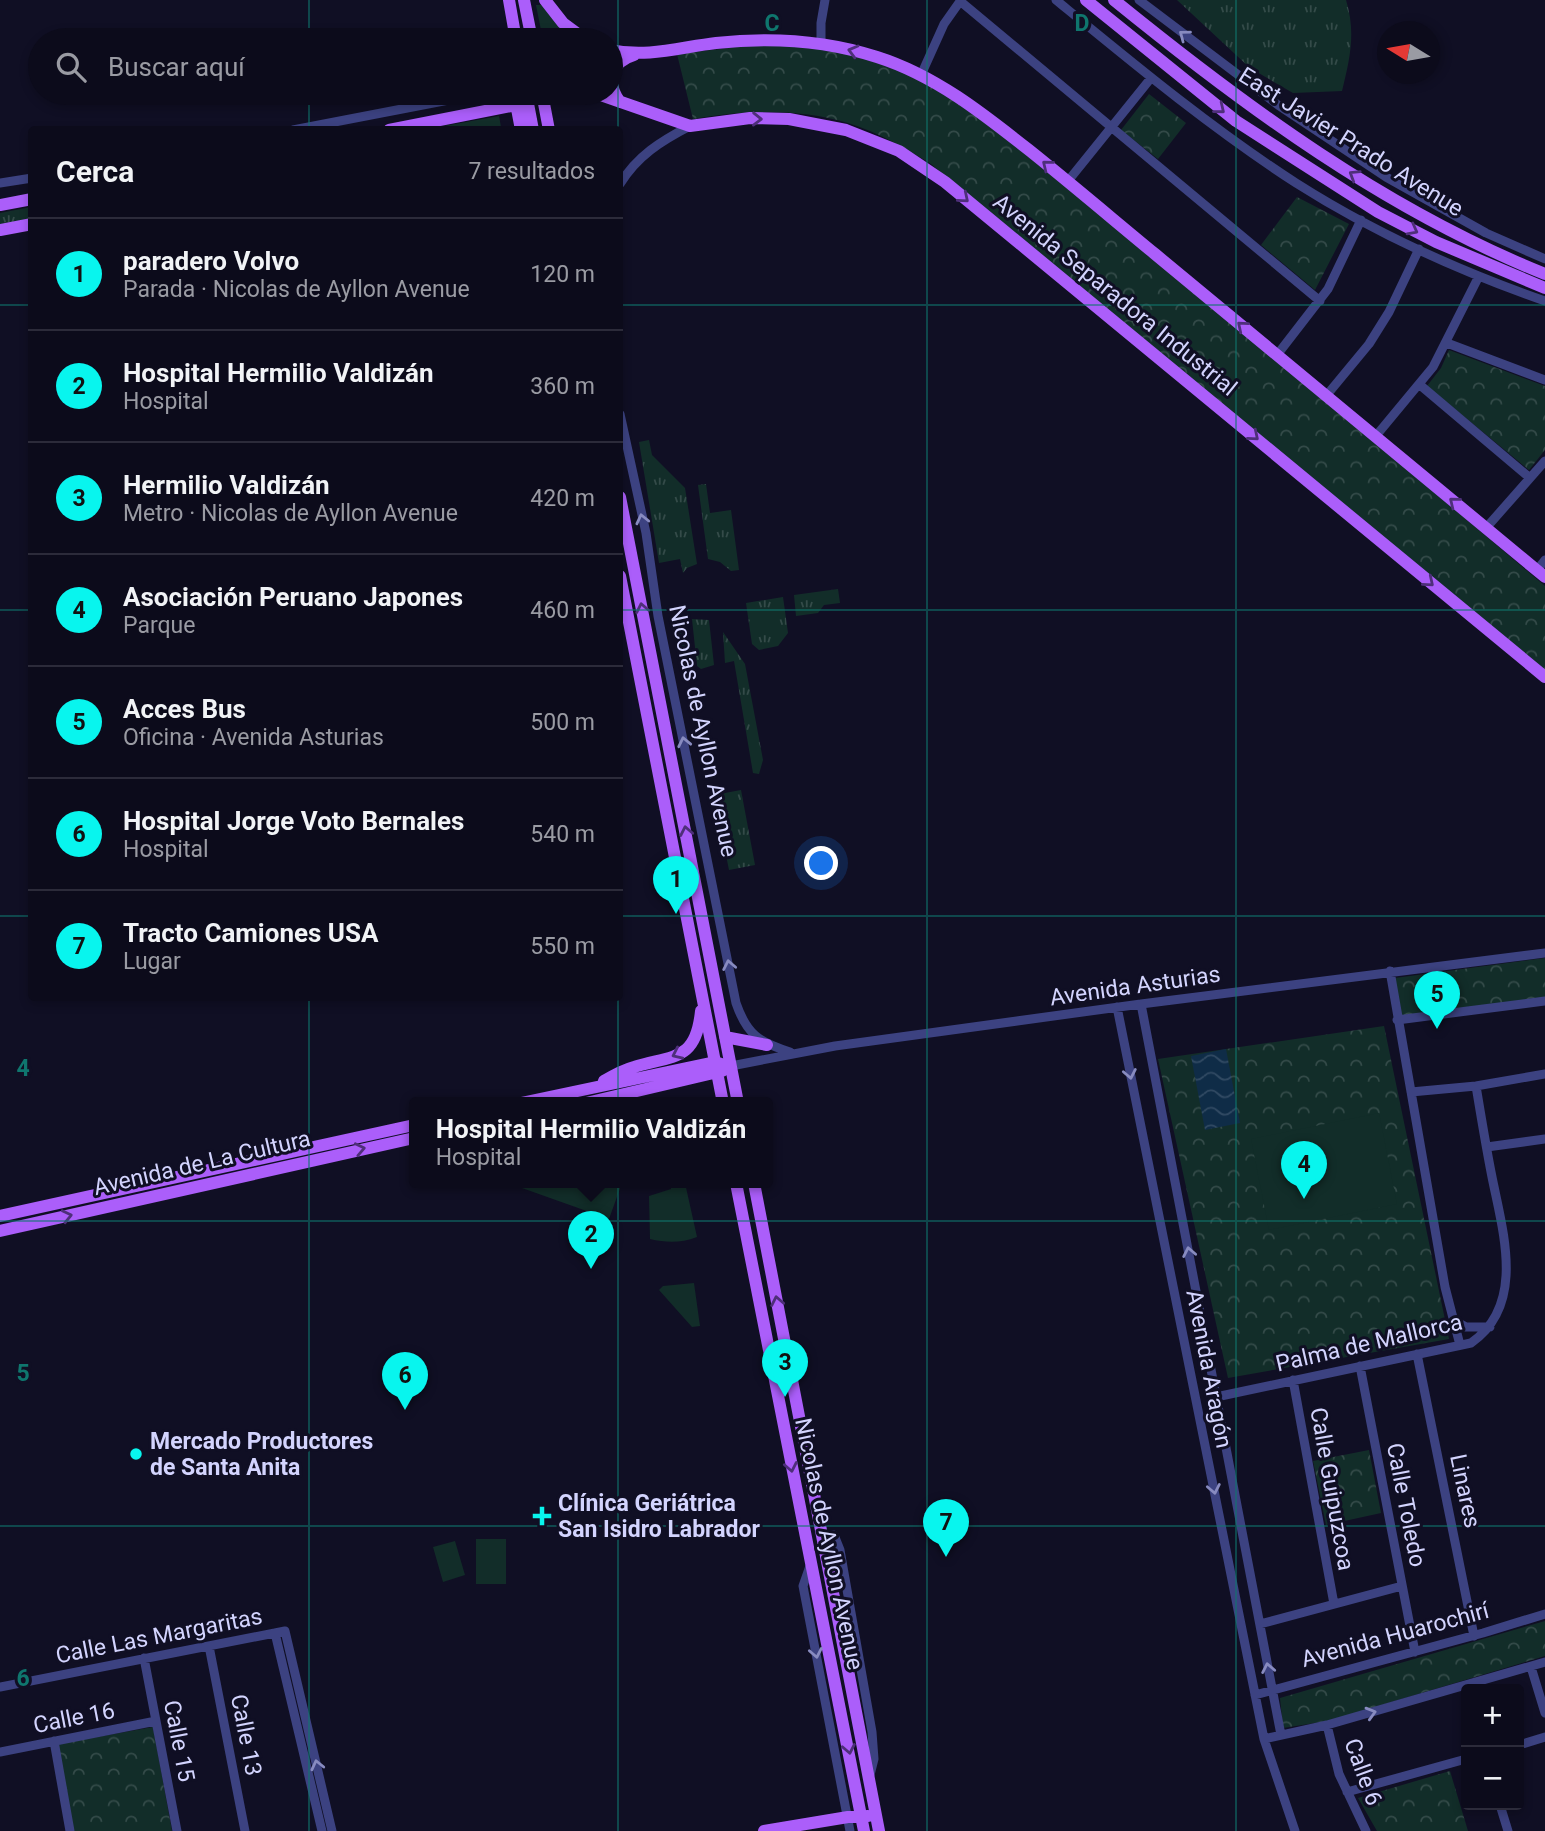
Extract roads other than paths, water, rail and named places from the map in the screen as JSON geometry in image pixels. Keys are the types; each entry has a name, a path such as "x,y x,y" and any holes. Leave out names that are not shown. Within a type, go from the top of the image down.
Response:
{"main road":[{"path":"509,0 514,28"},
{"path":"524,0 530,28"},
{"path":"545,0 569,28"},
{"name":"East Javier Prado Avenue","path":"1086,0 1236,121 1378,212 1436,242 1545,288"},
{"path":"1099,10 1104,3 1115,0"},
{"name":"East Javier Prado Avenue","path":"1115,0 1245,104 1317,151 1438,226 1545,274"},
{"path":"623,59 634,54 760,39 821,43 878,58 921,75 984,114 1486,528 1542,569"},
{"path":"623,52 634,54"},
{"name":"Avenida Separadora Industrial","path":"623,103 690,126 750,118 789,119 846,130 899,151 945,182 1545,677"},
{"path":"404,126 490,105"},
{"path":"516,105 520,126"},
{"path":"528,105 532,126"},
{"path":"544,105 548,126"},
{"path":"0,205 28,200"},
{"path":"0,230 28,225"},
{"name":"Nicolas de Ayllon Avenue","path":"623,512 737,1097"},
{"path":"623,591 722,1097"},
{"path":"593,1088 619,1073 683,1054 696,1037 703,997"},
{"path":"725,1037 767,1045"},
{"path":"549,1097 731,1066"},
{"path":"608,1097 716,1068"},
{"name":"Avenida de La Cultura","path":"0,1216 405,1135"},
{"name":"Avenida de La Cultura","path":"0,1231 405,1135"},
{"name":"Nicolas de Ayllon Avenue","path":"737,1188 810,1566 869,1780 878,1831"},
{"name":"Nicolas de Ayllon Avenue","path":"755,1188 828,1536 863,1824"},
{"path":"826,1704 847,1702"},
{"path":"764,1831 848,1816 863,1824 875,1814"}],"street":[{"path":"821,43 825,0"},
{"path":"1056,0 1151,78 1236,142 1298,184 1419,249 1545,301"},
{"path":"1139,0 1278,104 1387,177 1434,206 1486,233 1545,259"},
{"path":"921,75 944,24 960,1 1320,301"},
{"path":"1068,181 1151,78"},
{"path":"314,126 423,105"},
{"path":"623,180 639,158 659,142 690,126"},
{"path":"0,183 28,179"},
{"path":"1277,355 1320,301 1361,220"},
{"path":"1326,396 1369,344 1389,312 1419,249"},
{"path":"1375,437 1420,385 1447,342 1479,276"},
{"path":"1447,342 1545,380"},
{"path":"1420,385 1530,478"},
{"name":"Nicolas de Ayllon Avenue","path":"623,428 646,533 658,617 736,1003 748,1030 767,1045"},
{"path":"1486,528 1545,461"},
{"name":"Avenida Asturias","path":"731,1066 791,1053 1117,1007 1545,953"},
{"path":"1390,971 1445,1286 1460,1345"},
{"path":"1397,1020 1545,1001"},
{"name":"Avenida Aragón","path":"1141,1004 1281,1735"},
{"name":"Avenida Aragón","path":"1117,1007 1264,1739 1295,1831"},
{"path":"767,1045 791,1053"},
{"path":"1411,1092 1476,1086 1545,1074"},
{"name":"Palma de Mallorca","path":"1216,1397 1471,1343 1486,1333 1499,1312 1507,1268 1504,1235 1476,1086"},
{"path":"1487,1147 1545,1139"},
{"path":"1453,1320 1466,1327 1490,1327"},
{"name":"Linares","path":"1417,1354 1474,1636"},
{"name":"Calle Toledo","path":"1360,1366 1415,1652"},
{"name":"Calle Guipuzcoa","path":"1293,1380 1334,1604"},
{"name":"Nicolas de Ayllon Avenue","path":"828,1536 840,1550 872,1732 874,1759 869,1780"},
{"path":"810,1566 803,1586 850,1831"},
{"path":"1260,1624 1402,1586"},
{"name":"Avenida Huarochirí","path":"1255,1695 1545,1614"},
{"name":"Calle Las Margaritas","path":"0,1687 280,1632 299,1712"},
{"name":"Calle 13","path":"209,1646 245,1831"},
{"name":"Calle 15","path":"144,1658 177,1831"},
{"path":"1264,1739 1326,1725 1545,1662"},
{"path":"1531,1667 1545,1713"},
{"path":"299,1712 322,1831"},
{"path":"299,1712 332,1831"},
{"name":"Calle 16","path":"0,1752 156,1721"},
{"name":"Calle 6","path":"1326,1725 1339,1774 1366,1831"},
{"path":"1524,1743 1545,1737"},
{"path":"54,1741 71,1831"},
{"path":"1347,1792 1461,1760"},
{"path":"1502,1810 1508,1831"}],"water":[{"path":"1226,1049 1240,1123 1205,1130 1191,1056"}],"place":[{"name":"paradero Volvo","path":"676,914"},
{"name":"Acces Bus","path":"1437,1029"},
{"name":"Asociación Peruano Japones","path":"1304,1199"},
{"name":"Hospital Hermilio Valdizán","path":"591,1269"},
{"name":"Hermilio Valdizán","path":"785,1397"},
{"name":"Hospital Jorge Voto Bernales","path":"405,1410"},
{"name":"Mercado Productores de Santa Anita","path":"136,1454"},
{"name":"Clínica Geriátrica San Isidro Labrador","path":"542,1516"},
{"name":"Tracto Camiones USA","path":"946,1557"}]}
